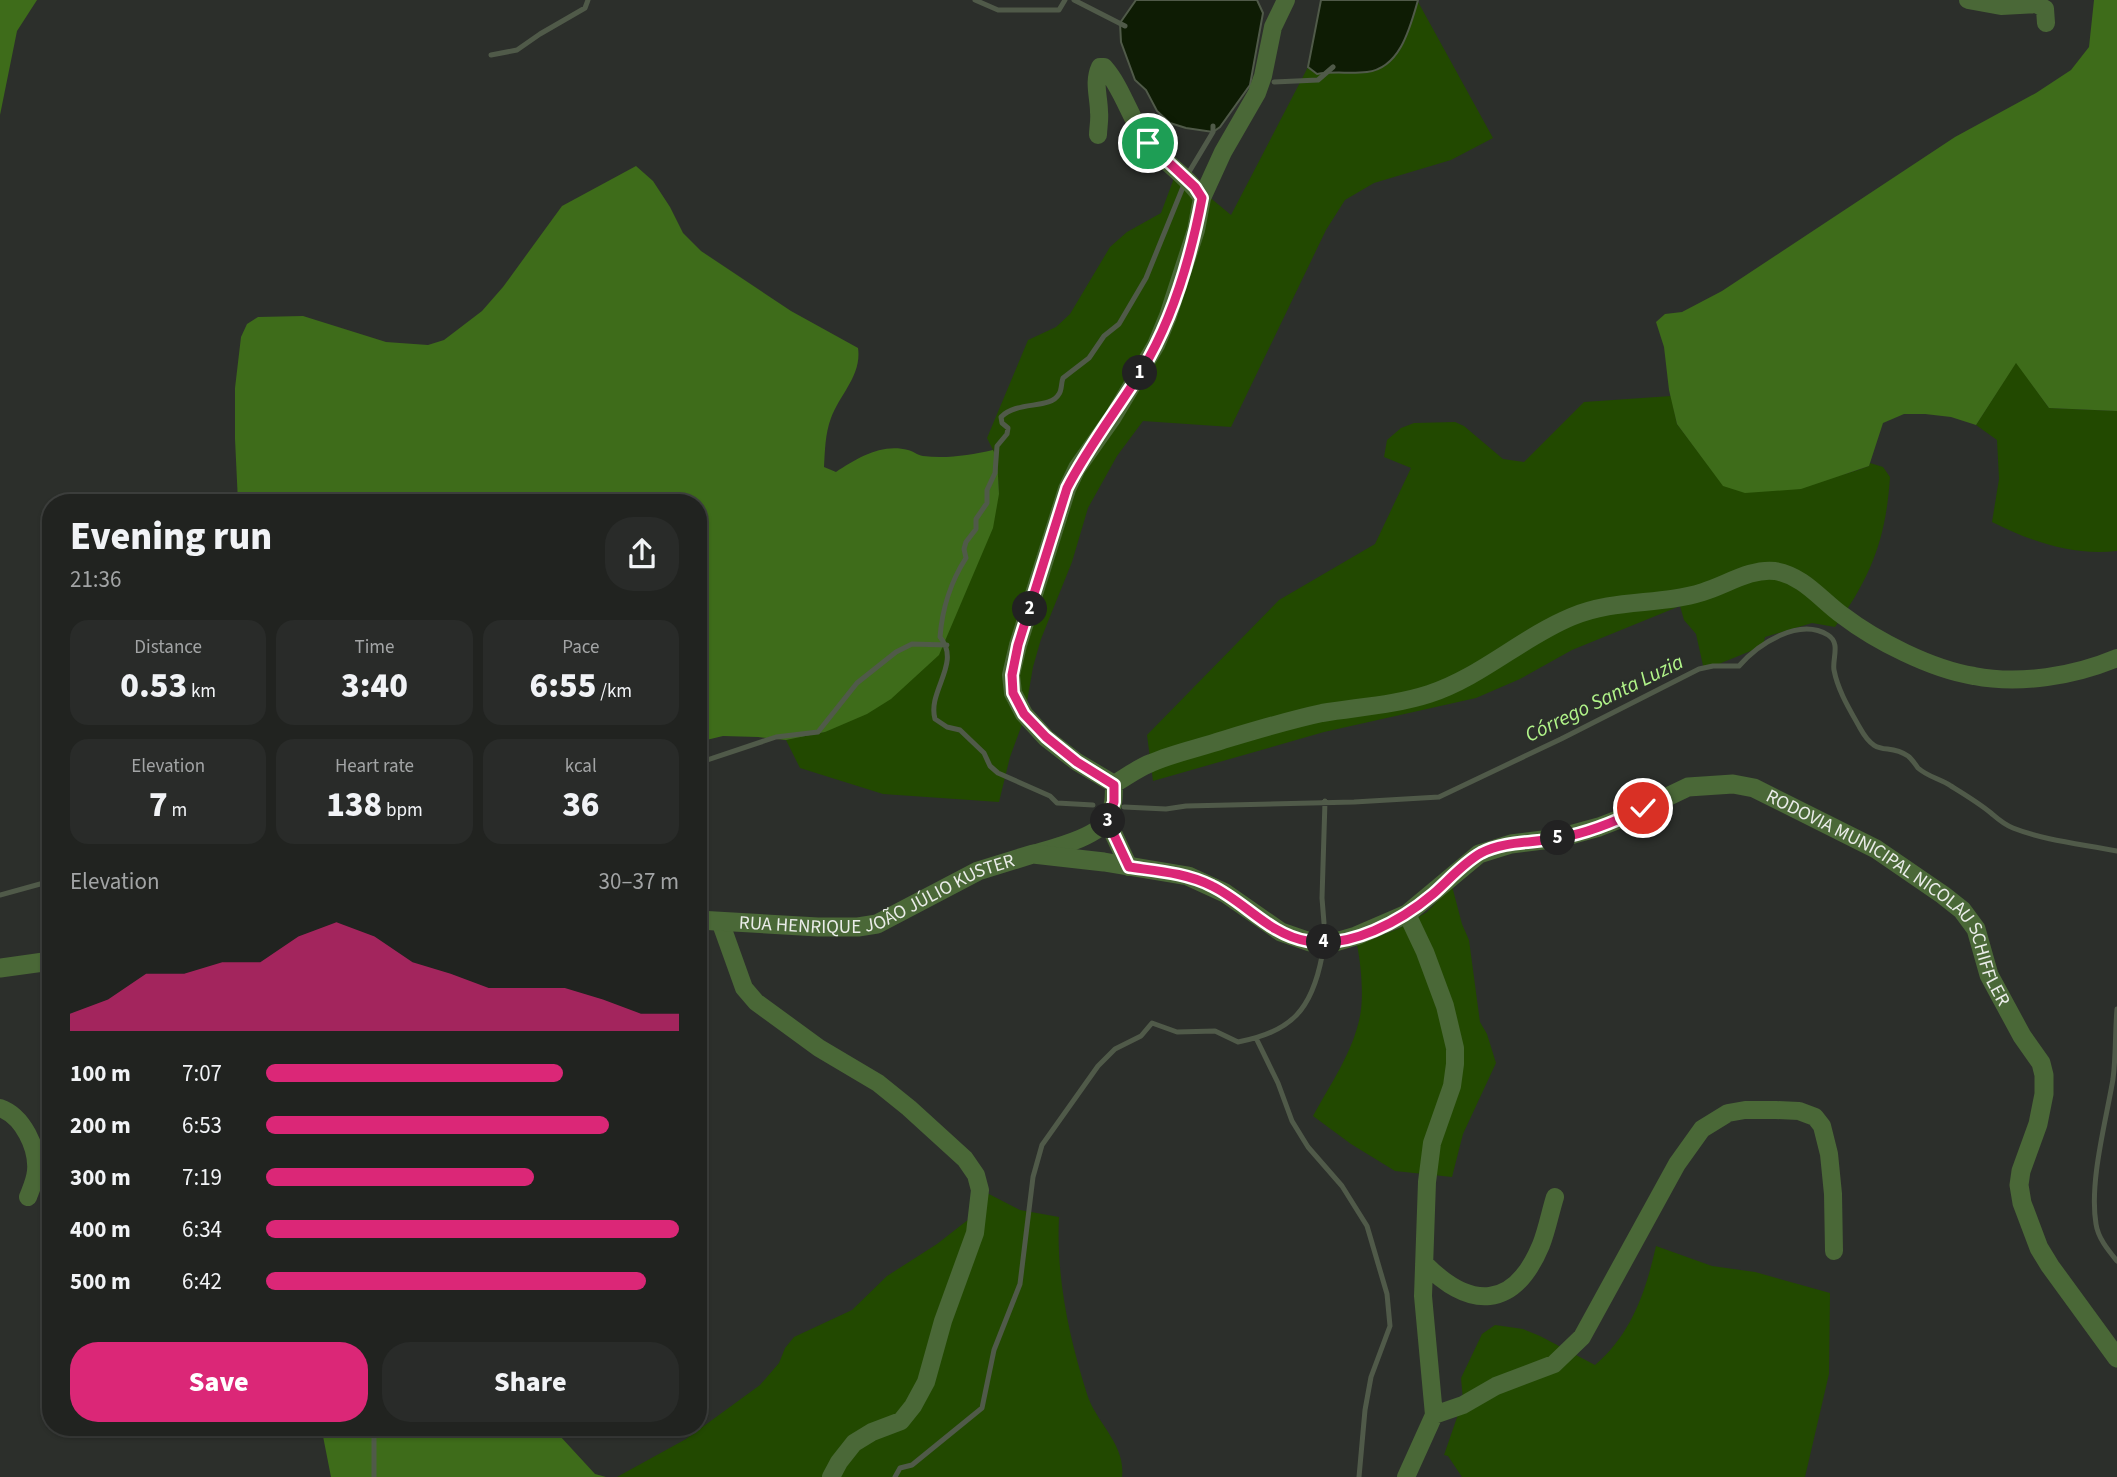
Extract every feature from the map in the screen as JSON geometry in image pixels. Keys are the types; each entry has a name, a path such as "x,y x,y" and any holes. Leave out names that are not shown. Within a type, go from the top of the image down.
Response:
{"street":[{"path":"1114,785 1077,762 1032,724 1017,702 1012,675 1018,645 1067,488 1156,345 1186,263 1202,198 1223,152 1257,93 1273,27 1286,0"},
{"path":"1968,0 2001,6 2037,4 2045,9 2046,23"},
{"path":"1098,135 1097,71 1104,67 1120,89 1136,126 1148,143 1195,187 1202,198"},
{"path":"1114,785 1150,763 1256,729 1322,713 1427,695 1475,674 1546,628 1596,608 1624,602 1683,597 1749,575 1772,571 1791,575 1811,588 1841,615 1873,635 1946,669 1975,677 2011,678 2071,673 2117,658"},
{"name":"RODOVIA MUNICIPAL NICOLAU SCHIFFLER","path":"1407,914 1479,854 1511,844 1559,838 1599,827 1688,787 1733,784 1754,788 1876,849 1962,910 1976,929 1989,975 2022,1036 2041,1063 2044,1094 2038,1124 2021,1171 2019,1185 2022,1203 2039,1248 2050,1266 2117,1358"},
{"path":"1033,854 1080,838 1107,820 1114,802 1114,785"},
{"path":"1107,820 1129,867"},
{"name":"RUA HENRIQUE JOÃO JÚLIO KUSTER","path":"707,920 818,927 877,924 978,871 1033,854 1188,876 1210,884 1281,932 1310,942 1332,943 1356,936 1407,914"},
{"path":"1406,1477 1434,1415 1423,1296 1427,1182 1432,1143 1452,1086 1455,1064 1455,1048 1445,1006 1425,952 1407,914"},
{"path":"720,921 744,988 756,1002 819,1048 878,1083 909,1108 965,1160 976,1175 980,1189 975,1233 951,1297 926,1382 901,1421 872,1432 854,1443 831,1477"},
{"path":"0,968 42,962"},
{"path":"0,1108 24,1125 32,1146 37,1168 28,1197"},
{"path":"1434,1415 1463,1405 1496,1386 1555,1364 1582,1337 1684,1152 1702,1129 1728,1112 1799,1111 1815,1117 1822,1126 1829,1154 1833,1194 1834,1251"},
{"path":"1423,1263 1443,1281 1464,1294 1473,1297 1499,1295 1514,1284 1531,1265 1542,1243 1555,1197"}],"green space":[{"path":"0,0 37,0 17,31 0,115"},
{"path":"1417,0 1493,138 1451,160 1374,183 1345,200 1326,230 1231,427 1143,421 1117,456 1088,508 1072,562 1041,639 1024,719 1010,757 999,802 883,794 800,768 786,740 825,732 999,494 997,458 987,438 1028,340 1056,327 1070,314 1110,247 1127,232 1161,213 1177,170 1231,215 1308,67 1318,74 1338,71 1364,72 1398,51"},
{"path":"2094,0 2117,0 2117,411 2049,408 2016,363 1976,425 1951,417 1904,414 1883,423 1869,466 1801,489 1745,493 1723,486 1677,424 1669,390 1664,347 1656,322 1665,314 1682,312 1722,291 1955,137 2036,93 2071,70 2089,47"},
{"path":"636,166 653,181 683,233 701,251 791,311 858,348 854,376 829,424 824,467 836,472 879,450 898,448 923,456 941,457 993,450 997,458 999,494 993,528 939,655 891,699 867,714 825,732 786,740 723,736 707,740 707,494 238,494 235,388 241,337 247,324 258,317 303,316 386,342 428,345 444,340 482,311 503,287 562,206"},
{"path":"2016,362 2049,408 2117,411 2117,551 2085,551 2053,546 1992,522 1999,479 1997,440 1976,425"},
{"path":"1671,396 1677,424 1724,486 1816,480 1852,472 1869,466 1870,463 1883,467 1890,477 1880,539 1867,574 1835,627 1812,623 1765,637 1763,646 1704,670 1696,634 1684,620 1680,606 1572,650 1520,679 1476,698 1324,732 1153,781 1147,735 1279,600 1375,544 1411,468 1384,457 1387,440 1401,428 1414,423 1455,422 1464,426 1503,459 1524,462 1584,402"},
{"path":"1452,886 1469,940 1480,1022 1487,1034 1496,1063 1463,1134 1452,1177 1395,1171 1313,1116 1340,1068 1357,1029 1362,990 1357,945 1398,929 1427,912"},
{"path":"987,1193 1020,1210 1059,1217 1062,1284 1075,1351 1091,1405 1119,1454 1122,1477 617,1477 690,1436 707,1436 707,1424 760,1385 779,1363 785,1348 794,1337 852,1310 887,1276 937,1244 978,1212"},
{"path":"1656,1246 1712,1266 1755,1272 1830,1293 1829,1374 1805,1477 1462,1477 1448,1456 1444,1455 1463,1400 1461,1378 1482,1334 1495,1325 1523,1329 1595,1365 1618,1340 1635,1311"},
{"path":"323,1436 560,1436 595,1474 606,1477 331,1477"}],"shaded area":[{"path":"1136,0 1257,0 1263,13 1250,85 1220,127 1213,132 1170,123 1157,111 1146,90 1135,80 1121,42 1120,23"},
{"path":"1321,0 1418,0 1402,45 1388,63 1367,72 1317,74 1308,67"}],"waterway":[{"path":"491,55 517,50 585,8 588,0"},
{"path":"975,0 998,10 1059,10 1065,0"},
{"path":"1074,0 1125,26"},
{"name":"Córrego Santa Luzia","path":"1274,82 1318,80 1333,67"},
{"name":"Córrego Santa Luzia","path":"1189,172 1213,132 1213,126"},
{"name":"Córrego Santa Luzia","path":"1093,805 1057,803 1050,796 998,773 990,766 984,753 960,730 947,727 935,719 936,698 947,657 946,647 940,637 941,627 952,586 966,558 966,542 976,529 976,519 987,503 987,490 995,473 997,446 1007,434 1008,428 1002,423 1001,417 1016,408 1055,399 1060,392 1063,378 1089,358 1104,336 1119,324 1146,278 1183,187"},
{"name":"Córrego Santa Luzia","path":"1124,807 1166,809 1186,806 1439,797 1699,669 1739,666 1768,642 1792,631 1805,629 1817,630 1832,638 1838,685 1866,738 1877,747 1908,756 1922,771 1966,795 2009,826 2051,839 2117,851"},
{"path":"707,760 776,737 818,732 857,683 896,652 912,644 947,645"},
{"path":"1324,923 1322,898 1325,801"},
{"path":"0,895 42,883"},
{"path":"895,1477 900,1468 912,1465 982,1408 994,1350 1020,1284 1033,1177 1042,1145 1098,1066 1115,1049 1141,1036 1152,1023 1177,1032 1215,1031 1238,1042 1272,1032 1286,1024 1305,1004 1318,975 1322,956"},
{"name":"Córrego Santa Luzia","path":"2117,1009 2115,1062 2096,1171 2094,1207 2099,1234 2117,1261"},
{"path":"1256,1038 1278,1083 1292,1121 1308,1147 1342,1186 1367,1226 1387,1294 1390,1326 1371,1377 1359,1477"},
{"path":"374,1436 374,1477"}],"route":[{"path":"1148,143 1195,187 1202,198 1196,230 1156,345 1067,488 1018,645 1012,675 1013,693 1032,724 1060,750 1114,785 1114,802 1107,820 1129,867 1188,876 1210,884 1295,939 1332,943 1377,928 1407,914 1468,862 1490,849 1578,834 1643,808"}]}
